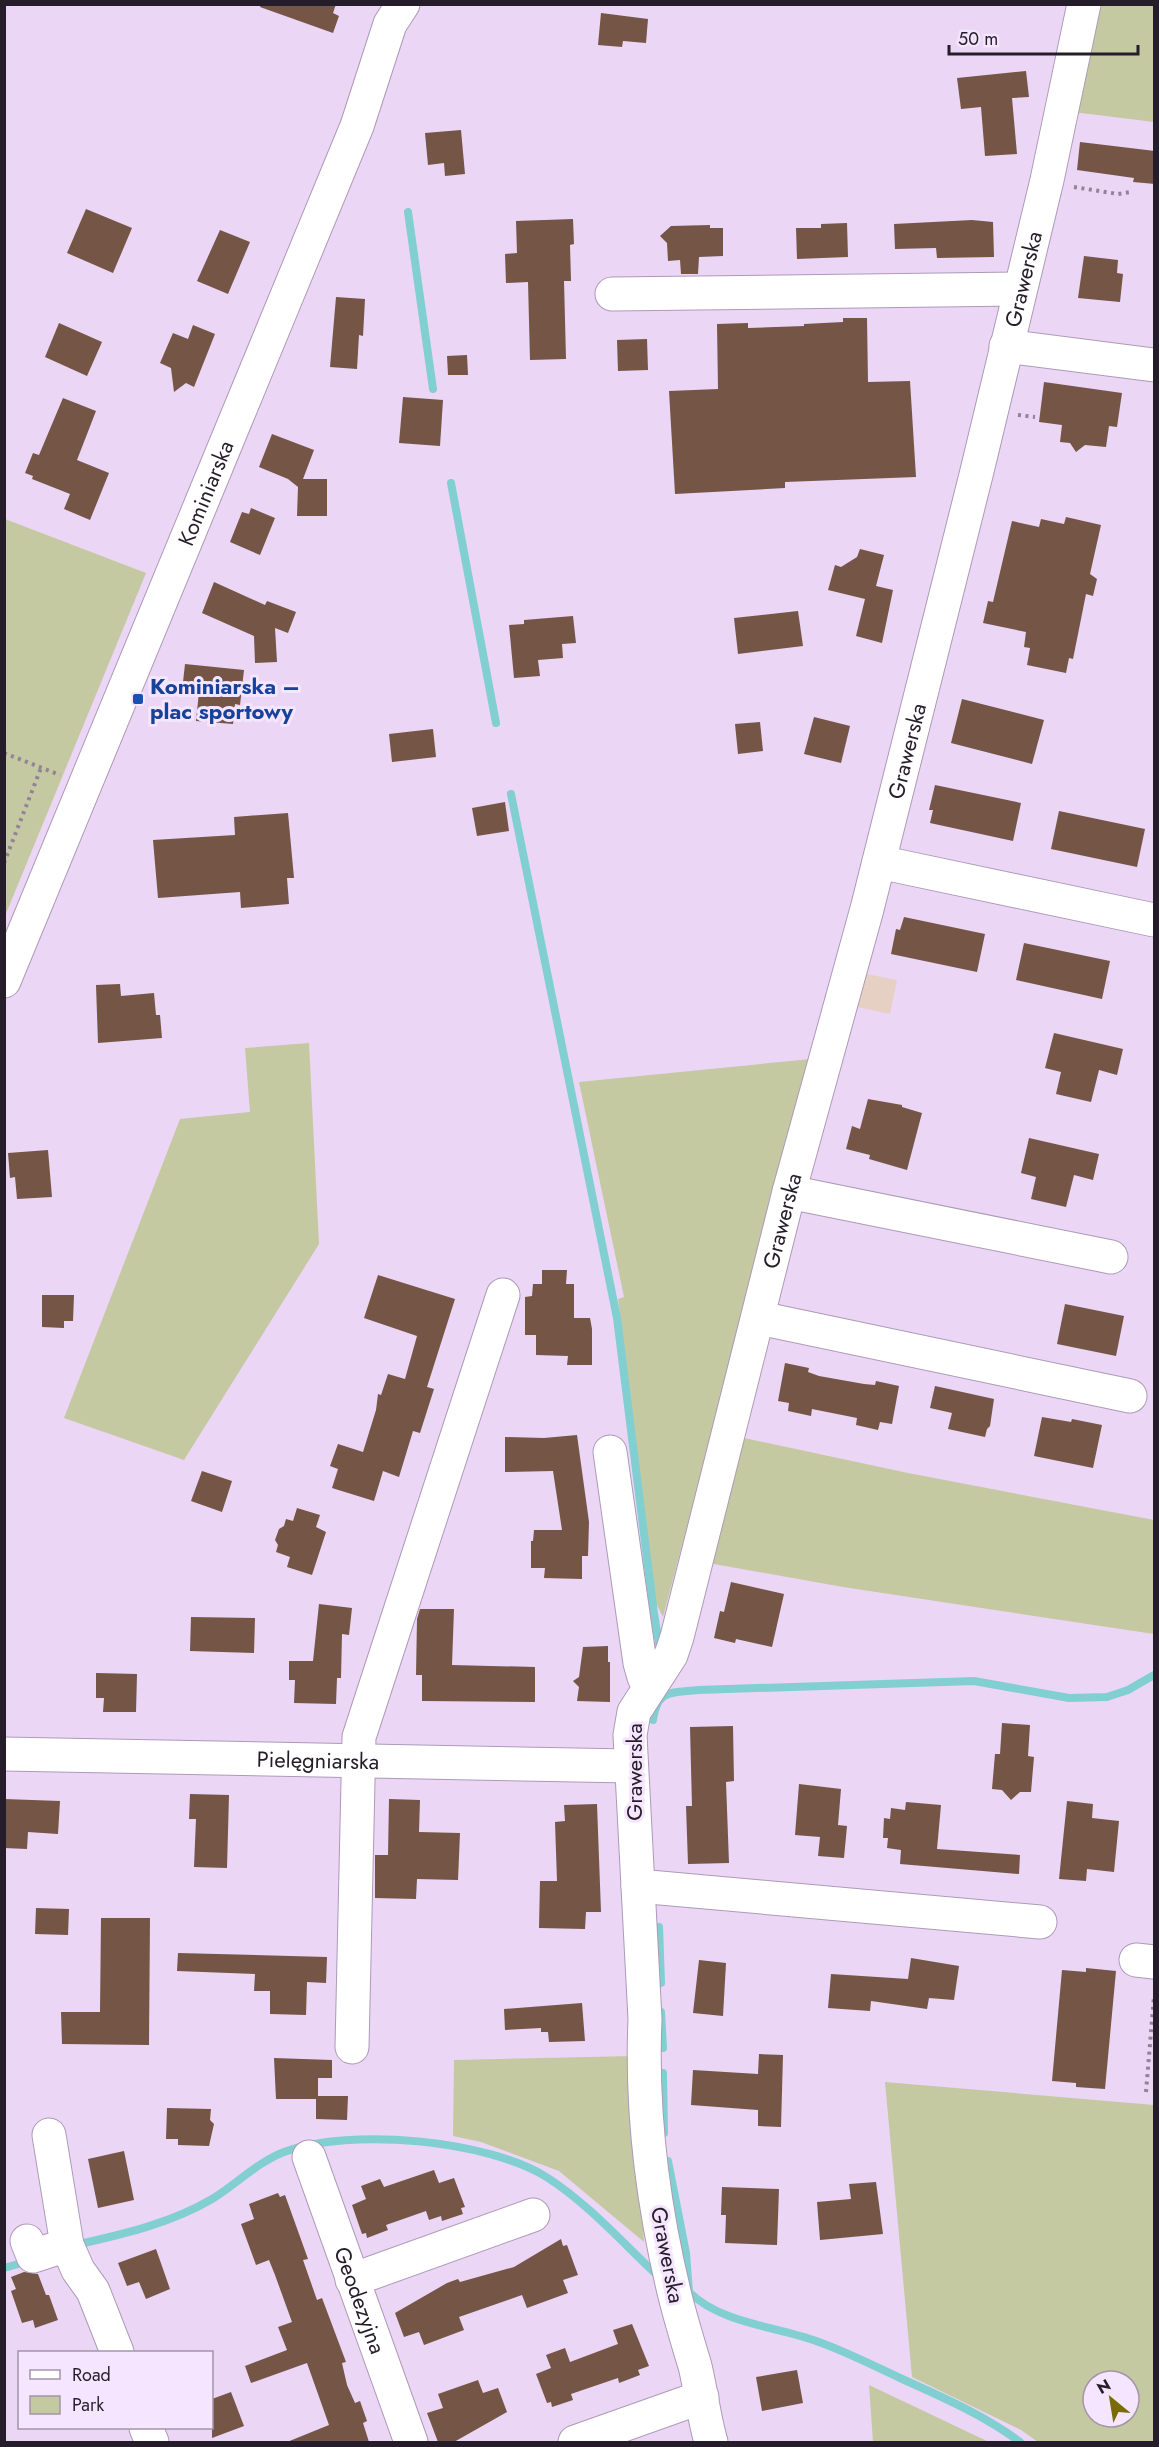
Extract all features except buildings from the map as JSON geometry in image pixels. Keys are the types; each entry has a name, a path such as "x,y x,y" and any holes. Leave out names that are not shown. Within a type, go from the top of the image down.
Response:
{"street":[{"name":"Kominiarska","path":"4,981 357,126 390,24 403,4"},
{"name":"Grawerska","path":"711,2442 663,2240 650,2149 643,2058 645,2019 630,1766 631,1722 638,1703 671,1655 677,1637 789,1192 879,862 1047,180 1084,4"},
{"path":"612,294 1020,289"},
{"path":"1006,346 1155,365"},
{"path":"879,862 1155,920"},
{"path":"789,1192 1111,1257"},
{"path":"352,2047 359,1737 503,1296"},
{"path":"759,1318 1130,1396"},
{"path":"610,1452 640,1663 644,1677 650,1686"},
{"name":"Pielęgniarska","path":"4,1754 630,1766"},
{"path":"638,1886 1040,1922"},
{"path":"49,2135 73,2258 93,2291 117,2351"},
{"name":"Geodezyjna","path":"309,2157 411,2442"},
{"path":"352,2280 533,2215"},
{"path":"27,2241 33,2256 73,2258"},
{"path":"575,2442 702,2397"}],"path":[{"path":"1074,187 1100,192 1131,192"},
{"path":"4,753 41,768 4,862"},
{"path":"1146,2092 1155,1996"}],"shaded area":[{"path":"861,973 897,980 890,1014 853,1006"}],"green space":[{"path":"1098,5 1154,5 1154,122 1073,112"},
{"path":"5,519 146,573 5,916"},
{"path":"309,1043 319,1244 184,1460 64,1418 180,1119 250,1112 245,1048"},
{"path":"811,1059 663,1617 656,1603 618,1299 624,1297 579,1082"},
{"path":"744,1438 908,1473 1154,1520 1154,1634 843,1587 708,1563"},
{"path":"634,2056 644,2242 559,2171 481,2142 453,2136 454,2060"},
{"path":"885,2082 1154,2105 1154,2442 1038,2442 1021,2430 912,2377"},
{"path":"869,2385 989,2442 873,2442"}],"waterway":[{"path":"408,212 433,389"},
{"path":"451,483 496,723"},
{"path":"511,794 617,1318 660,1649"},
{"path":"653,1720 658,1703 667,1694 698,1690 974,1681 1069,1698 1107,1697 1128,1690 1154,1675"},
{"path":"659,1927 661,1983"},
{"path":"661,2012 663,2048"},
{"path":"663,2073 664,2133"},
{"path":"84,2243 134,2231 182,2214 212,2199 264,2162 284,2152 312,2144 345,2140 419,2141 491,2154 522,2165 548,2178 577,2199 656,2274"},
{"path":"668,2161 686,2253 689,2292 702,2303 733,2318 800,2336 848,2354 962,2407 992,2423 1020,2442"},
{"path":"4,2268 18,2264"}],"place":[{"name":"Kominiarska – plac sportowy","path":"138,699"}]}
